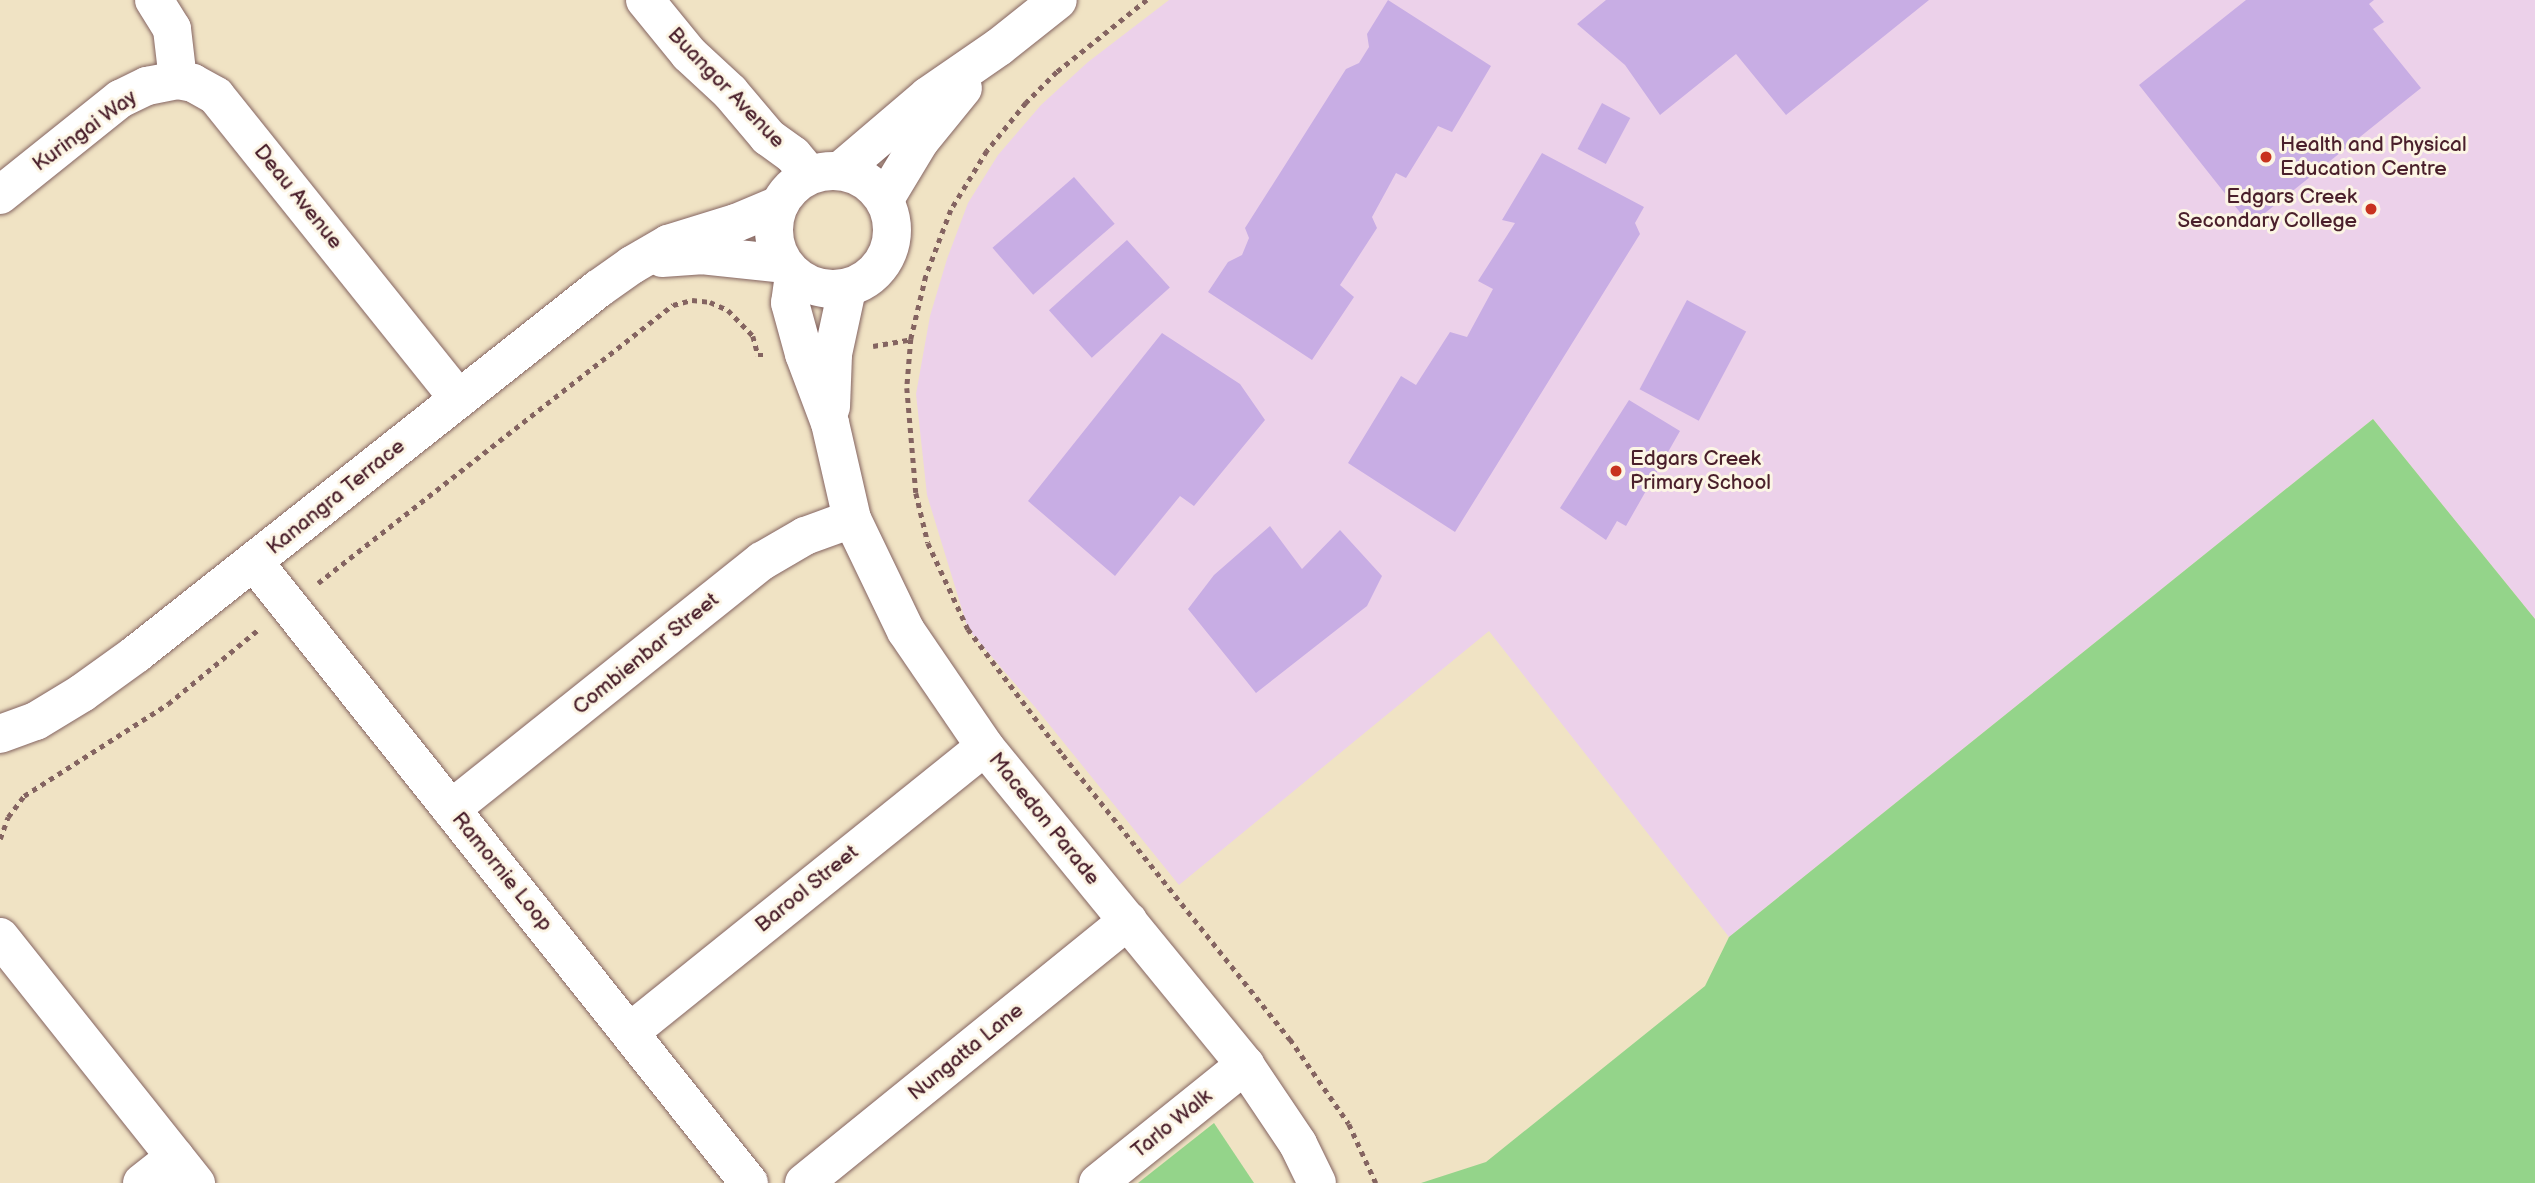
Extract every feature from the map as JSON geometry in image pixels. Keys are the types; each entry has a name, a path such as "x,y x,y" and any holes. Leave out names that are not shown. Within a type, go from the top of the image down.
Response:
{"street":[{"path":"154,0 172,29 177,80"},
{"path":"825,173 857,175 873,185 885,199 892,220 892,242 883,263 868,279 847,289 819,288 789,270 774,235 779,205 792,187 825,173 999,47 1058,0"},
{"name":"Buangor Avenue","path":"664,7 689,54 825,173"},
{"path":"885,199 920,141 999,47"},
{"name":"Kuringai Way","path":"0,195 120,99 147,86 177,80"},
{"name":"Deau Avenue","path":"177,80 193,83 216,96 459,399"},
{"name":"Kanangra Terrace","path":"0,758 36,722 104,678 632,265 668,244 736,223 779,205"},
{"name":"Kanangra Terrace","path":"632,265 671,256 701,255 789,270"},
{"name":"Macedon Parade","path":"789,270 790,303 819,354 830,423 852,519 906,631 939,685 985,747 1245,1065 1297,1144 1317,1183"},
{"name":"Macedon Parade","path":"819,354 847,289"},
{"name":"Combienbar Street","path":"451,809 762,561 804,536 852,519"},
{"name":"Ramornie Loop","path":"254,562 749,1183"},
{"name":"Kanangra Terrace","path":"0,734 36,722"},
{"name":"Barool Street","path":"630,1032 985,747"},
{"name":"Nungatta Lane","path":"804,1183 1128,921"},
{"path":"0,937 186,1170 142,1183"},
{"name":"Tarlo Walk","path":"1098,1183 1245,1065"}],"path":[{"path":"1147,0 1056,72 986,151 951,210 926,276 911,339 907,388 916,493 928,543 968,629 1047,735 1290,1039 1349,1124 1376,1183"},
{"path":"0,839 8,817 24,796 168,704 288,606 673,305 691,300 710,302 728,310 753,335 758,355 819,354 911,339"}],"shaded area":[{"name":"Edgars Creek Primary School","path":"1169,0 2535,0 2535,619 2373,419 1729,937 1489,631 1179,885 968,629 927,495 916,394 930,316 947,259 968,203 998,155 1041,105 1088,62"}],"green space":[{"path":"2373,419 2535,619 2535,1183 1421,1183 1486,1162 1705,986 1729,937"},
{"path":"1214,1123 1254,1183 1138,1183"}],"building":[{"path":"1388,0 1491,66 1452,132 1438,126 1406,178 1396,173 1372,217 1377,228 1340,285 1354,297 1312,360 1208,292 1228,262 1242,255 1249,238 1245,228 1346,69 1359,63 1369,47 1367,34"},
{"path":"1606,0 1929,0 1786,115 1736,54 1660,115 1625,65 1577,24"},
{"name":"Health and Physical Education Centre","path":"2246,0 2374,0 2369,4 2384,22 2373,29 2421,88 2250,225 2139,85"},
{"path":"1602,103 1630,118 1606,164 1578,149"},
{"path":"1542,153 1644,207 1635,223 1640,234 1455,532 1348,463 1401,376 1416,385 1450,332 1467,337 1493,289 1478,281 1515,223 1502,220"},
{"path":"1074,177 1115,224 1033,295 992,248"},
{"path":"1127,240 1170,288 1092,358 1049,310"},
{"path":"1687,300 1746,331 1699,421 1640,389"},
{"path":"1162,333 1240,384 1265,420 1194,506 1180,496 1115,576 1028,501"},
{"path":"1629,400 1680,431 1626,526 1617,521 1606,540 1560,508"},
{"path":"1270,526 1302,569 1340,530 1382,576 1367,606 1256,693 1188,609 1214,575"}],"place":[{"name":"Health and Physical Education Centre","path":"2266,157"},
{"name":"Edgars Creek Secondary College","path":"2371,209"},
{"name":"Edgars Creek Primary School","path":"1616,471"}]}
